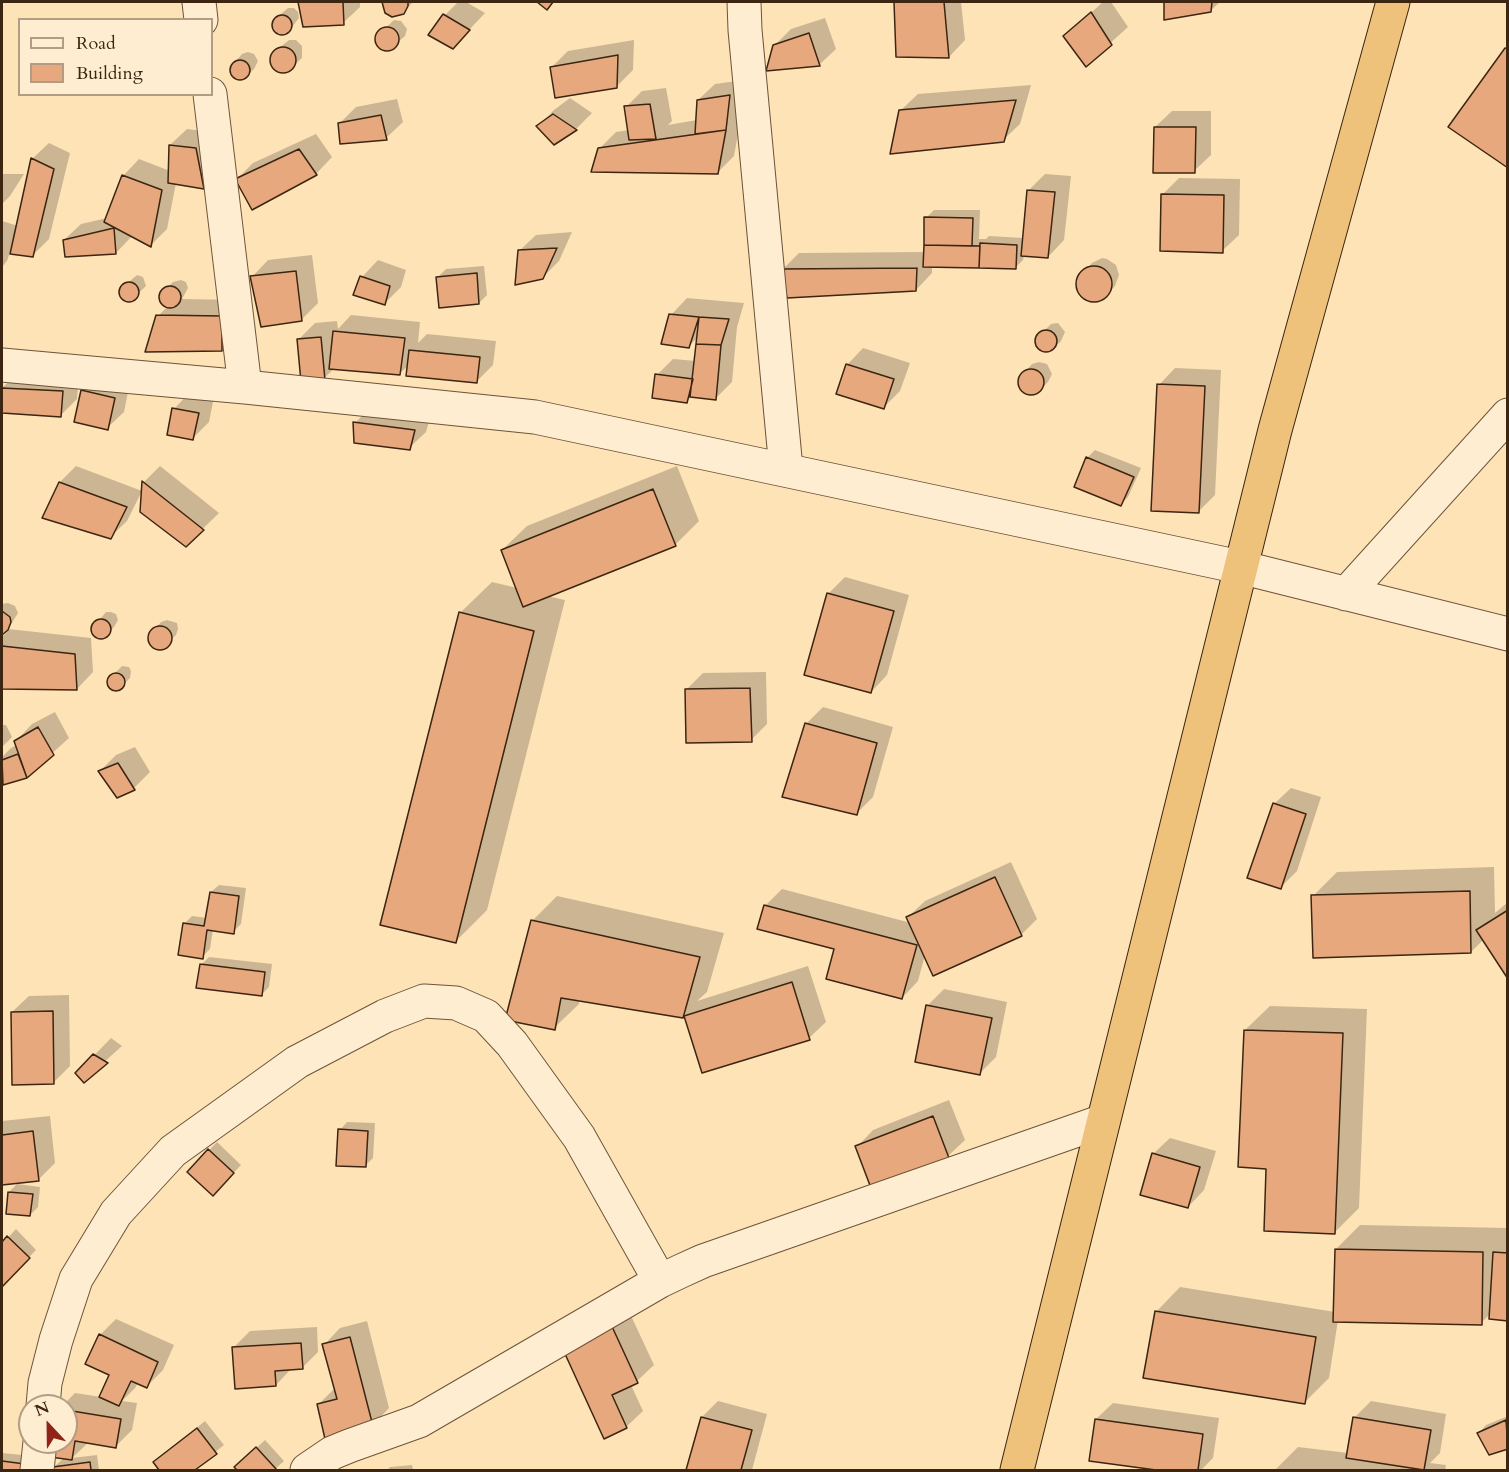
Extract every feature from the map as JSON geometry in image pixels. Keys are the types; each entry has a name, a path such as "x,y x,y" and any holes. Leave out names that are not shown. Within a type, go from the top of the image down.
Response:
{"highway":[{"path":"1017,1470 1240,567 1278,419 1393,2"}],"street":[{"path":"198,2 201,18"},
{"path":"744,2 744,30 786,469"},
{"path":"210,96 246,387"},
{"path":"2,365 535,417 1240,567 1508,634"},
{"path":"1346,594 1508,415"},
{"path":"44,1394 56,1340 76,1279 116,1213 173,1151 297,1062 385,1016 424,1001 456,1003 486,1016 512,1044 579,1137 660,1281"},
{"path":"307,1470 332,1453 419,1421 660,1281 703,1261 1103,1121"},
{"path":"37,1470 38,1454"}],"building":[{"path":"298,2 343,2 344,25 303,27"},
{"path":"382,2 408,2 408,6 404,14 392,17 385,13"},
{"path":"537,2 553,2 547,10"},
{"path":"894,2 944,2 949,58 896,57"},
{"path":"1164,2 1212,2 1211,12 1164,20"},
{"path":"1091,12 1112,45 1086,67 1063,36"},
{"path":"443,14 470,30 453,49 428,35"},
{"path":"278,15 286,15 292,21 292,29 286,35 278,35 272,29 272,21"},
{"path":"387,27 392,28 398,34 398,44 392,50 387,51 382,50 376,44 375,39 376,34 382,28"},
{"path":"809,33 820,66 766,71 773,45"},
{"path":"283,47 292,51 296,60 292,69 283,73 274,69 270,60 274,51"},
{"path":"1505,48 1508,49 1508,168 1448,127"},
{"path":"618,55 617,88 555,98 550,67"},
{"path":"236,60 244,60 250,66 250,74 244,80 236,80 230,74 230,66"},
{"path":"730,95 726,130 695,134 697,100"},
{"path":"1016,100 1004,142 890,154 899,110"},
{"path":"650,104 656,139 629,140 624,106"},
{"path":"553,114 577,130 554,145 536,126"},
{"path":"381,115 387,140 340,144 338,123"},
{"path":"1154,127 1196,127 1195,173 1153,173"},
{"path":"726,130 718,174 591,172 598,148"},
{"path":"169,145 196,148 204,189 168,183"},
{"path":"299,149 317,175 252,210 235,179"},
{"path":"31,158 54,169 33,257 10,254"},
{"path":"122,175 162,190 151,247 104,222"},
{"path":"1027,190 1055,192 1048,258 1021,256"},
{"path":"1161,194 1224,195 1223,253 1160,251"},
{"path":"924,217 973,218 972,246 924,245"},
{"path":"114,228 116,254 65,257 63,240"},
{"path":"980,243 1017,245 1016,269 979,268"},
{"path":"924,245 980,246 979,268 923,267"},
{"path":"557,248 543,279 515,285 518,250"},
{"path":"1094,266 1107,271 1112,284 1107,297 1094,302 1081,297 1076,284 1081,271"},
{"path":"917,268 916,291 787,298 781,269"},
{"path":"296,271 302,321 261,327 250,276"},
{"path":"477,273 479,304 439,308 436,277"},
{"path":"360,276 390,286 385,305 353,295"},
{"path":"129,282 136,285 139,292 136,299 129,302 122,299 119,292 122,285"},
{"path":"170,286 178,289 181,297 178,305 170,308 162,305 159,297 162,289"},
{"path":"669,314 699,317 689,348 661,344"},
{"path":"156,315 222,316 222,351 145,352"},
{"path":"699,317 729,319 721,345 696,344"},
{"path":"1046,330 1054,333 1057,341 1054,349 1046,352 1038,349 1035,341 1038,333"},
{"path":"333,331 405,338 400,375 329,369"},
{"path":"321,337 325,380 301,382 297,339"},
{"path":"696,344 721,345 716,400 690,397"},
{"path":"409,350 480,357 477,383 406,376"},
{"path":"846,364 894,379 884,409 836,394"},
{"path":"1031,369 1040,373 1044,382 1040,391 1031,395 1022,391 1018,382 1022,373"},
{"path":"655,374 693,379 687,403 652,398"},
{"path":"1157,384 1205,386 1199,513 1151,511"},
{"path":"2,388 63,391 61,417 2,413"},
{"path":"81,390 115,398 108,430 74,422"},
{"path":"172,408 199,413 193,440 167,435"},
{"path":"353,422 415,430 410,450 354,443"},
{"path":"1086,457 1134,477 1121,506 1074,487"},
{"path":"142,481 204,530 186,547 140,512"},
{"path":"59,482 127,507 111,539 42,518"},
{"path":"653,489 676,546 523,607 501,550"},
{"path":"827,593 894,611 871,693 804,675"},
{"path":"2,611 10,617 11,622 8,630 2,635"},
{"path":"459,612 534,631 456,943 380,925"},
{"path":"101,619 108,622 111,629 108,636 101,639 94,636 91,629 94,622"},
{"path":"160,626 168,630 172,638 168,646 160,650 152,646 148,638 152,630"},
{"path":"2,646 75,654 77,690 2,689"},
{"path":"116,673 122,676 125,682 122,688 116,691 110,688 107,682 110,676"},
{"path":"750,688 752,742 686,743 685,689"},
{"path":"805,723 877,743 857,815 782,797"},
{"path":"38,727 54,755 27,778 14,741"},
{"path":"18,754 27,778 3,785 2,760"},
{"path":"118,763 135,790 117,798 98,771"},
{"path":"1273,803 1306,814 1281,889 1247,878"},
{"path":"995,877 1022,936 933,976 906,917"},
{"path":"1470,891 1471,953 1313,958 1311,895"},
{"path":"210,892 239,896 234,934 207,930 203,959 178,955 183,923 204,926"},
{"path":"764,905 917,945 902,999 826,979 834,949 757,929"},
{"path":"1508,910 1508,979 1476,930"},
{"path":"531,920 700,957 683,1018 561,998 555,1030 505,1020"},
{"path":"200,964 265,972 262,996 196,988"},
{"path":"792,982 810,1040 702,1073 684,1016"},
{"path":"926,1005 992,1018 980,1075 915,1062"},
{"path":"53,1011 54,1084 12,1085 11,1012"},
{"path":"1244,1030 1343,1033 1335,1234 1264,1231 1266,1169 1238,1167"},
{"path":"93,1054 108,1063 84,1083 75,1073"},
{"path":"933,1116 949,1158 871,1188 855,1146"},
{"path":"338,1129 368,1131 366,1167 336,1166"},
{"path":"33,1131 39,1181 2,1185 2,1135"},
{"path":"208,1149 234,1173 213,1196 187,1172"},
{"path":"1152,1153 1200,1167 1188,1208 1140,1195"},
{"path":"8,1192 33,1194 30,1216 6,1214"},
{"path":"7,1236 30,1258 2,1287 2,1242"},
{"path":"1335,1249 1483,1252 1482,1325 1333,1322"},
{"path":"1493,1252 1508,1253 1508,1321 1489,1319"},
{"path":"1155,1311 1316,1337 1305,1404 1143,1378"},
{"path":"609,1320 638,1383 612,1395 627,1428 604,1439 560,1343"},
{"path":"99,1334 158,1362 147,1388 131,1381 119,1406 99,1397 109,1375 85,1364"},
{"path":"350,1337 373,1426 325,1439 317,1404 337,1399 322,1344"},
{"path":"301,1343 303,1369 275,1371 276,1386 235,1389 232,1347"},
{"path":"78,1412 121,1419 116,1448 78,1442"},
{"path":"701,1417 752,1430 741,1470 686,1470"},
{"path":"1353,1417 1431,1430 1424,1470 1346,1458"},
{"path":"1095,1419 1203,1434 1198,1470 1156,1470 1089,1461"},
{"path":"1506,1420 1508,1449 1489,1455 1477,1433"},
{"path":"197,1428 217,1454 195,1470 159,1470 153,1462"},
{"path":"256,1447 277,1470 237,1470 234,1467"},
{"path":"50,1454 73,1454 72,1460 50,1457"},
{"path":"2,1461 25,1464 24,1470 2,1470"},
{"path":"90,1462 91,1470 53,1470 53,1467"}]}
